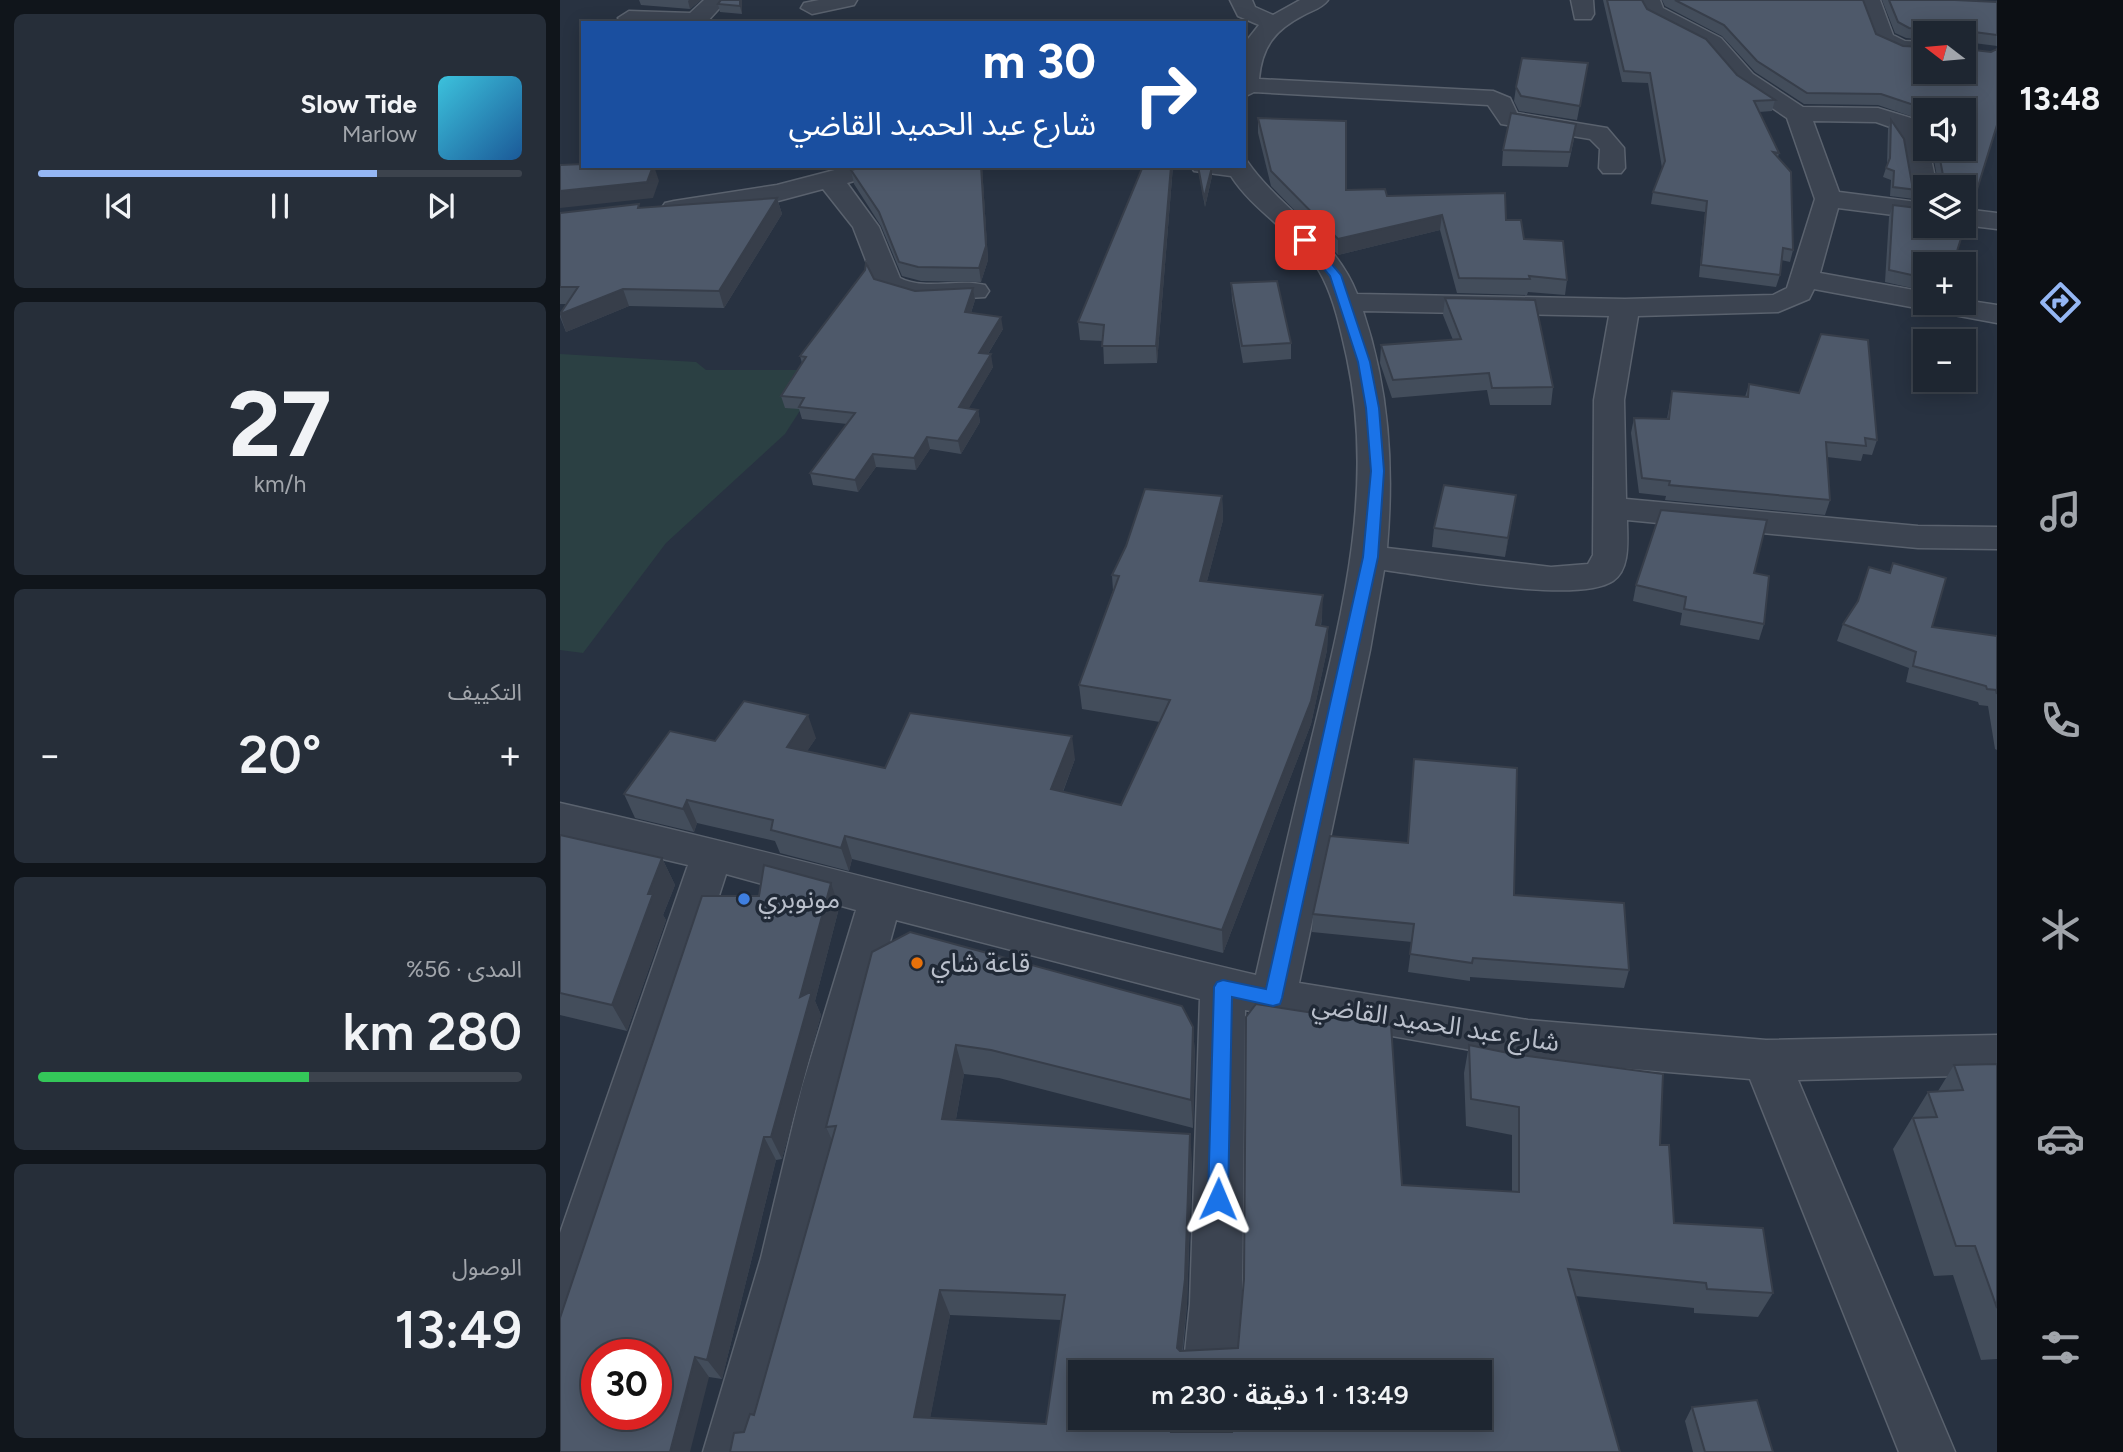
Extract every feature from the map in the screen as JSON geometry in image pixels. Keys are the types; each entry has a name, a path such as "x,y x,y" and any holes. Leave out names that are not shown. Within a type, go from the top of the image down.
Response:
{"street":[{"path":"629,19 696,20 716,0"},
{"path":"812,8 846,0"},
{"path":"1241,0 1246,10 1274,23"},
{"path":"1317,0 1274,23 1256,44 1246,77 1493,98 1502,103 1503,113 1510,119 1598,133 1612,148 1612,168"},
{"path":"1649,0 1654,12 1713,43 1745,79 1798,114 1878,115 1902,123 1916,147 1922,175"},
{"path":"1869,0 1884,39 1901,47 1913,48"},
{"path":"1346,302 1625,309 1778,303 1798,293 1828,200 1798,114"},
{"path":"648,212 743,199 830,181 874,168"},
{"path":"1238,168 1255,193 1321,255 1335,275 1364,362 1372,408 1377,471 1371,557 1273,998"},
{"path":"830,181 862,216 874,237 887,283 898,290 910,292 975,291"},
{"path":"1828,200 1913,210"},
{"path":"1976,218 1997,221"},
{"path":"1804,279 1913,299"},
{"path":"1371,557 1551,579 1584,579 1602,572 1610,555 1609,400 1625,309"},
{"path":"1976,310 1997,314"},
{"path":"1609,508 1918,537 1997,538"},
{"name":"شارع عبد الحميد القاضي","path":"560,819 712,854 1223,987 1273,998 1528,1040 1766,1060 1997,1055"},
{"path":"560,1308 712,854"},
{"path":"732,1452 787,1258 826,1087 881,898"},
{"path":"1211,1360 1216,1304 1223,987"},
{"path":"1766,1060 1927,1452"},
{"path":"1204,1452 1206,1430"}],"green space":[{"path":"560,354 696,362 706,370 826,370 785,434 666,543 583,653 560,650"}],"building":[{"path":"721,0 740,0 740,6 718,4"},
{"path":"1607,0 1642,0 1647,9 1706,39 1737,75 1775,100 1754,101 1779,153 1773,152 1791,172 1793,250 1783,248 1780,275 1701,265 1707,201 1653,192 1665,161 1650,73 1624,71"},
{"path":"1675,0 1863,0 1876,34 1903,46 1913,46 1913,84 1976,84 1976,50 1991,52 1997,49 1997,125 1976,193 1976,175 1943,175 1940,161 1976,161 1976,98 1913,98 1913,105 1881,94 1807,93 1757,61 1724,25"},
{"path":"1889,0 1997,2 1997,35 1976,32 1976,21 1913,21 1913,28 1909,28 1898,22"},
{"path":"1522,58 1588,63 1580,106 1521,96 1516,87"},
{"path":"1511,113 1576,124 1570,152 1503,150"},
{"path":"1258,118 1346,121 1346,190 1385,189 1387,196 1505,193 1506,220 1521,220 1524,239 1563,241 1567,280 1529,276 1530,279 1459,278 1442,215 1338,239 1271,171"},
{"path":"1891,120 1904,139 1913,190 1893,187 1894,171 1886,168 1890,158"},
{"path":"581,164 581,168 652,168 647,182 560,191 560,165"},
{"path":"981,168 986,246 979,268 918,267 899,262 879,212 851,170"},
{"path":"1142,168 1171,168 1156,346 1102,346 1104,325 1078,322"},
{"path":"1198,168 1212,168 1204,198"},
{"path":"777,198 719,291 623,289 560,314 578,287 560,287 560,213 639,204 638,208"},
{"path":"1893,205 1913,208 1913,238 1961,238 1957,252 1913,252 1913,275 1889,270"},
{"path":"866,263 874,279 915,291 973,288 965,312 1001,317 979,353 991,354 959,407 978,410 958,441 927,437 914,458 873,454 855,480 810,473 855,413 799,407 804,398 781,396 806,357 800,356 865,270"},
{"path":"1277,281 1291,343 1242,346 1231,283"},
{"path":"1445,298 1535,300 1553,387 1492,388 1489,373 1393,380 1381,345 1461,339"},
{"path":"1821,334 1868,340 1877,440 1865,438 1866,446 1826,442 1830,500 1669,485 1670,481 1642,478 1634,418 1669,419 1672,391 1748,397 1749,384 1799,393"},
{"path":"1444,485 1516,495 1508,538 1434,528"},
{"path":"1145,489 1222,496 1200,581 1323,595 1316,625 1328,627 1311,701 1222,930 845,836 841,848 771,830 773,820 687,800 683,809 624,794 670,731 715,741 744,701 808,715 787,747 885,768 910,713 1072,736 1051,789 1121,805 1170,700 1079,685 1119,576 1112,575 1126,546"},
{"path":"1661,510 1767,520 1754,573 1769,576 1764,624 1684,609 1686,597 1636,585"},
{"path":"1893,563 1946,578 1932,627 1997,636 1997,694 1996,690 1987,689 1986,686 1913,666 1916,652 1843,624 1858,601 1869,567 1890,573"},
{"path":"1414,759 1517,768 1514,895 1624,903 1629,970 1473,958 1472,963 1410,954 1414,924 1313,914 1330,836 1408,843"},
{"path":"560,835 662,858 648,894 653,894 612,1005 560,993"},
{"path":"764,865 831,883 800,997 812,991 771,1137 764,1137 707,1360 695,1357 670,1452 560,1452 560,1318 702,896 759,896"},
{"path":"910,932 1182,1006 1193,1027 1191,1100 991,1050 956,1045 942,1119 1190,1134 1185,1279 1177,1348 1180,1351 1238,1348 1244,1279 1246,1017 1256,1004 1391,1025 1402,1185 1519,1192 1519,1107 1471,1099 1469,1045 1513,1054 1663,1074 1660,1145 1669,1145 1674,1223 1763,1228 1773,1293 1707,1289 1706,1283 1568,1269 1620,1452 730,1452 734,1433 744,1432 750,1414 754,1415 836,1126 826,1127 872,952","holes":["940,1290 1065,1295 1046,1424 914,1417"]},
{"path":"1997,1064 1997,1308 1975,1246 1956,1246 1913,1118 1937,1117 1928,1092 1963,1090 1954,1065"},
{"path":"1757,1400 1773,1452 1705,1452 1692,1407"}],"place":[{"name":"مونوبري","path":"744,899"},
{"name":"قاعة شاي","path":"917,963"}],"route":[{"path":"1218,1199 1223,987 1273,998 1371,557 1377,471 1372,408 1364,362 1335,275 1321,255 1305,240"}]}
